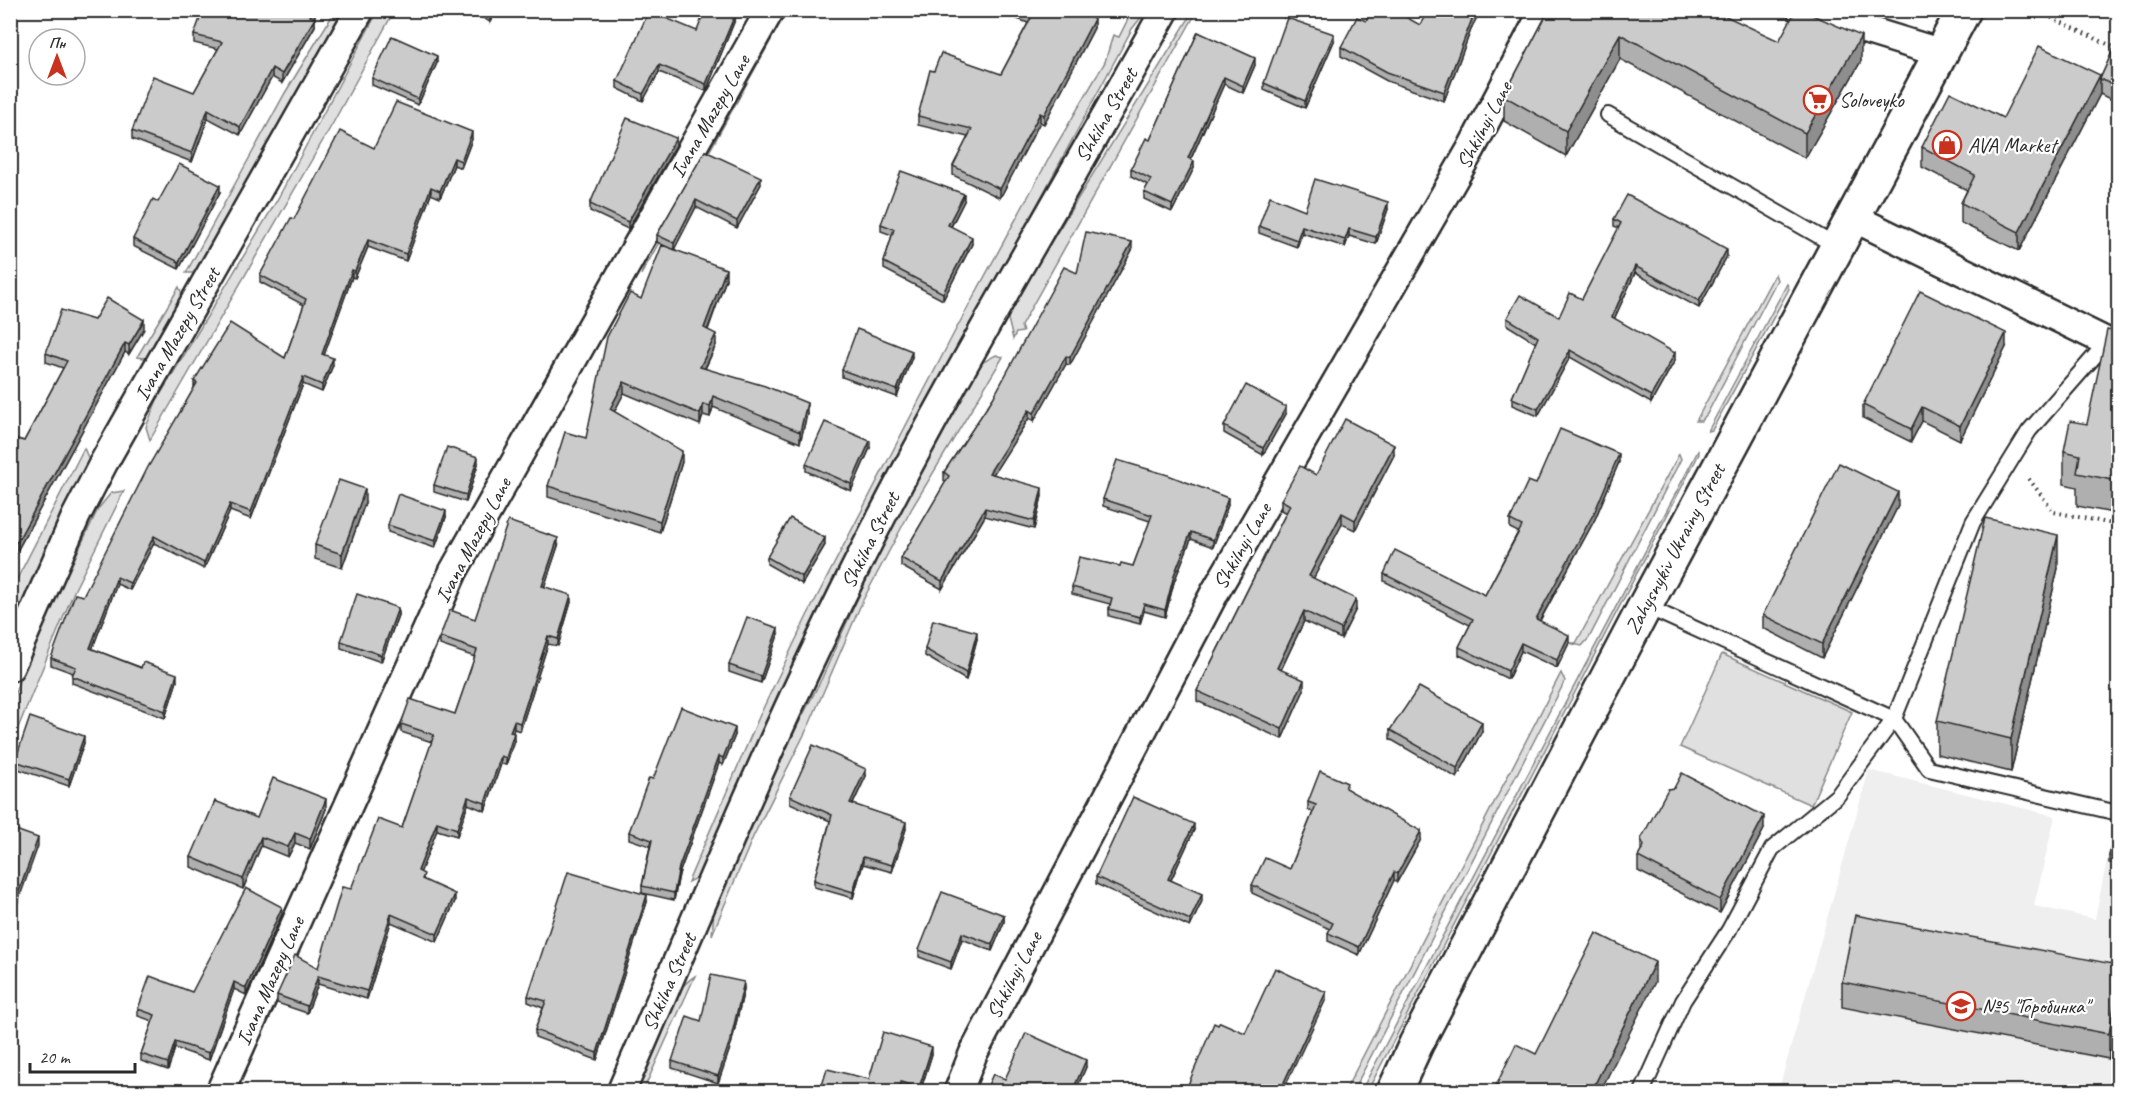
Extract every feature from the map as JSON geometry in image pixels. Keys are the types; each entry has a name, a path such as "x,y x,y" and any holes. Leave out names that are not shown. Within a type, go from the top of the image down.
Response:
{"street":[{"name":"Ivana Mazepy Street","path":"10,667 94,480 360,10"},
{"name":"Ivana Mazepy Lane","path":"220,1092 453,572 770,10"},
{"name":"Shkilna Street","path":"621,1092 733,835 851,576 932,420 1165,10"},
{"name":"Shkilnyi Lane","path":"958,1092 973,1054 1215,592 1466,160 1544,10"},
{"path":"1801,10 1941,53"},
{"name":"Zahysnykiv Ukrainy Street","path":"1394,1092 1416,1044 1645,606 1964,10"},
{"path":"1852,217 2113,343"}],"lane":[{"path":"1608,115 1836,246"},
{"path":"1642,1092 1683,1001 1729,930 1772,849 1838,795 1894,719 1973,522 2029,431 2113,343"},
{"path":"1645,606 1894,719 1929,769 2118,813"}],"path":[{"path":"2035,10 2118,49"},
{"path":"2019,447 2029,479 2054,512 2118,525"}],"shaded area":[{"path":"335,11 347,11 199,273 186,273 285,93"},
{"path":"378,11 394,11 333,123 150,440 146,427 157,400 276,202"},
{"path":"781,11 787,11 641,275 647,256"},
{"path":"1132,11 1146,11 1132,29 832,585 702,875 688,882 759,717 807,616 954,333 1054,149 1105,62 1113,35 1119,37"},
{"path":"1191,11 1197,11 1021,326 1023,332 1016,333 1013,339 1008,319 1011,307 1188,20"},
{"path":"1775,274 1777,280 1707,414 1701,421 1696,421"},
{"path":"1787,284 1789,289 1712,430 1708,431"},
{"path":"179,287 185,301 151,359 137,357"},
{"path":"996,355 1003,357 912,508 862,602 810,723 753,837 712,935 714,910 752,814 822,678 894,517 955,401 983,362"},
{"path":"84,448 89,460 87,468 11,628 11,591"},
{"path":"1698,451 1699,454 1368,1090 1361,1091"},
{"path":"1679,454 1681,459 1589,638 1582,646 1569,643 1576,643"},
{"path":"124,491 75,589 11,745 11,705 26,661 98,509 111,493"},
{"path":"1722,654 1852,712 1811,805 1680,747"},
{"path":"1561,673 1565,681 1353,1091 1345,1091"},
{"name":"№5 \"Горобинка\"","path":"1869,770 2055,816 2034,906 2095,919 2113,830 2118,832 2118,1091 1778,1092"},
{"path":"695,976 643,1091 630,1092 664,1013 683,986"}],"building":[{"path":"203,10 313,10 310,16 315,18 282,74 272,68 240,127 208,109 192,153 132,131 153,76 194,92 222,42 194,35"},
{"path":"482,10 493,10 490,15"},
{"path":"705,10 737,10 706,84 659,65 643,94 617,81 649,11 697,31"},
{"path":"1018,10 1092,10 1090,17 1094,19 1044,115 1040,113 1000,189 953,166 972,129 918,116 930,70 934,71 941,53 1001,74 1032,16"},
{"path":"1371,10 1393,10 1420,25 1428,10 1476,10 1444,92 1387,72 1341,47 1357,17 1366,21"},
{"path":"1549,10 1713,10 1779,41 1796,10 1801,10 1861,36 1805,133 1620,34 1566,131 1504,96"},
{"path":"1287,18 1334,34 1305,101 1264,83"},
{"path":"1198,32 1255,58 1243,86 1224,77 1188,158 1194,161 1172,205 1144,192 1151,179 1131,169 1146,138 1150,140"},
{"path":"392,36 437,56 418,99 372,78"},
{"path":"2118,39 2118,87 2100,79"},
{"path":"2039,46 2100,75 2019,232 1961,203 1975,175 1922,147 1950,92 2003,118"},
{"path":"396,102 472,132 461,161 454,158 440,191 431,187 406,254 368,240 355,271 352,270 322,354 333,358 322,385 303,377 251,512 230,504 204,563 154,536 130,583 117,577 90,648 141,668 143,662 177,674 165,711 72,676 76,667 51,658 75,594 83,596 148,467 197,383 194,381 230,323 285,358 306,299 260,275 291,218 294,219 340,131 374,148"},
{"path":"627,118 676,138 628,222 590,204"},
{"path":"705,151 761,177 737,221 696,200 674,243 657,235"},
{"path":"179,164 220,185 179,262 133,239 153,199 158,202"},
{"path":"901,171 964,194 948,225 972,237 943,293 884,262 894,229 881,224"},
{"path":"1315,179 1388,202 1376,237 1349,229 1345,240 1302,226 1297,240 1259,226 1270,196 1305,210"},
{"path":"1627,195 1727,249 1699,301 1635,266 1612,317 1675,353 1651,396 1570,350 1538,409 1512,398 1538,337 1507,318 1520,295 1559,317 1570,293 1582,299 1621,223 1614,219"},
{"path":"1086,232 1132,242 1070,357 1066,356 1034,413 1029,410 989,473 1042,488 1034,521 985,508 942,581 901,558 949,476 944,472 993,398 1064,267 1077,273"},
{"path":"662,245 726,269 704,328 716,334 700,367 765,386 807,403 800,432 713,396 710,406 703,404 700,414 624,382 610,409 682,451 660,521 548,486 565,432 586,438 607,337 630,293 641,299"},
{"path":"1920,291 2006,333 1960,426 1922,407 1911,429 1863,405"},
{"path":"107,298 144,320 129,345 125,343 17,542 10,540 10,437 24,441 67,361 46,353 61,310 94,320"},
{"path":"857,329 912,351 897,390 842,370"},
{"path":"2107,330 2118,332 2118,481 2077,473 2080,455 2064,451 2070,421 2087,424"},
{"path":"1246,385 1286,407 1263,448 1224,426"},
{"path":"1345,419 1394,445 1355,520 1342,513 1309,576 1356,599 1341,629 1304,611 1277,668 1304,680 1282,729 1197,691 1290,505 1281,500 1300,466 1316,475"},
{"path":"825,422 870,441 851,484 806,464"},
{"path":"1560,429 1619,454 1595,511 1536,619 1569,635 1557,660 1521,643 1508,671 1459,647 1473,619 1384,574 1395,550 1485,595 1522,526 1510,520 1528,481 1536,484"},
{"path":"447,447 478,457 466,495 434,485"},
{"path":"1117,460 1168,475 1228,498 1213,540 1191,532 1174,575 1165,610 1144,604 1140,617 1109,609 1112,598 1072,587 1079,557 1120,566 1121,563 1133,566 1152,515 1103,499"},
{"path":"1839,463 1898,492 1822,644 1763,615"},
{"path":"339,480 365,489 342,554 315,545"},
{"path":"398,494 446,511 435,541 388,525"},
{"path":"790,518 825,538 802,577 767,557"},
{"path":"1985,518 2058,535 2011,739 1937,721"},
{"path":"508,521 558,538 542,586 571,595 558,639 548,636 520,723 514,721 510,732 514,733 506,758 501,756 485,803 468,797 457,829 437,822 418,871 424,874 422,879 455,894 437,934 391,914 367,991 318,976 307,1006 277,995 295,955 318,968 342,887 351,889 378,819 402,828 434,735 401,724 410,699 455,714 477,650 440,637 450,610 475,619"},
{"path":"357,594 398,608 381,655 341,641"},
{"path":"747,617 778,628 761,676 729,665"},
{"path":"933,620 977,632 966,673 925,649"},
{"path":"1419,687 1482,722 1457,768 1390,730"},
{"path":"681,707 735,728 723,758 719,756 679,867 674,893 642,886 652,840 629,832 649,778 653,779"},
{"path":"30,717 84,736 69,779 15,761"},
{"path":"813,745 866,769 850,803 906,822 892,865 863,857 853,892 814,880 832,815 790,796"},
{"path":"1320,771 1347,783 1345,788 1421,831 1397,874 1394,872 1359,947 1328,933 1333,923 1252,885 1265,858 1290,869 1316,805 1308,802"},
{"path":"1682,773 1764,816 1720,900 1638,857 1644,846 1641,839 1668,789 1674,788"},
{"path":"273,778 326,799 310,839 295,833 288,847 261,837 243,879 191,857 215,801 257,818"},
{"path":"1133,797 1194,824 1168,879 1202,894 1190,920 1096,877"},
{"path":"2115,826 2118,827 2118,858 2109,856"},
{"path":"10,828 38,838 10,916"},
{"path":"568,872 647,895 597,1053 535,1030 546,1001 528,996"},
{"path":"246,888 282,907 246,988 234,982 209,1053 175,1042 168,1063 141,1054 155,1015 138,1009 150,976 192,992"},
{"path":"942,892 1004,915 992,944 962,933 951,962 919,950"},
{"path":"1855,915 2118,965 2118,985 2109,1034 1842,982"},
{"path":"1596,933 1655,962 1591,1092 1493,1092 1516,1044 1536,1054"},
{"path":"1275,968 1326,992 1284,1082 1289,1084 1285,1092 1185,1092 1214,1023 1218,1025 1220,1022 1245,1033"},
{"path":"711,975 744,982 731,1038 718,1076 672,1061 687,1016 701,1021"},
{"path":"883,1032 932,1047 919,1088 901,1082 898,1092 820,1092 827,1069 869,1079"},
{"path":"1026,1033 1086,1060 1072,1092 1062,1092 1046,1084 1043,1092 985,1092 993,1074 1005,1079"}],"place":[{"name":"Soloveyko","path":"1818,100"},
{"name":"AVA Market","path":"1947,145"},
{"name":"№5 \"Горобинка\"","path":"1961,1006"}]}
